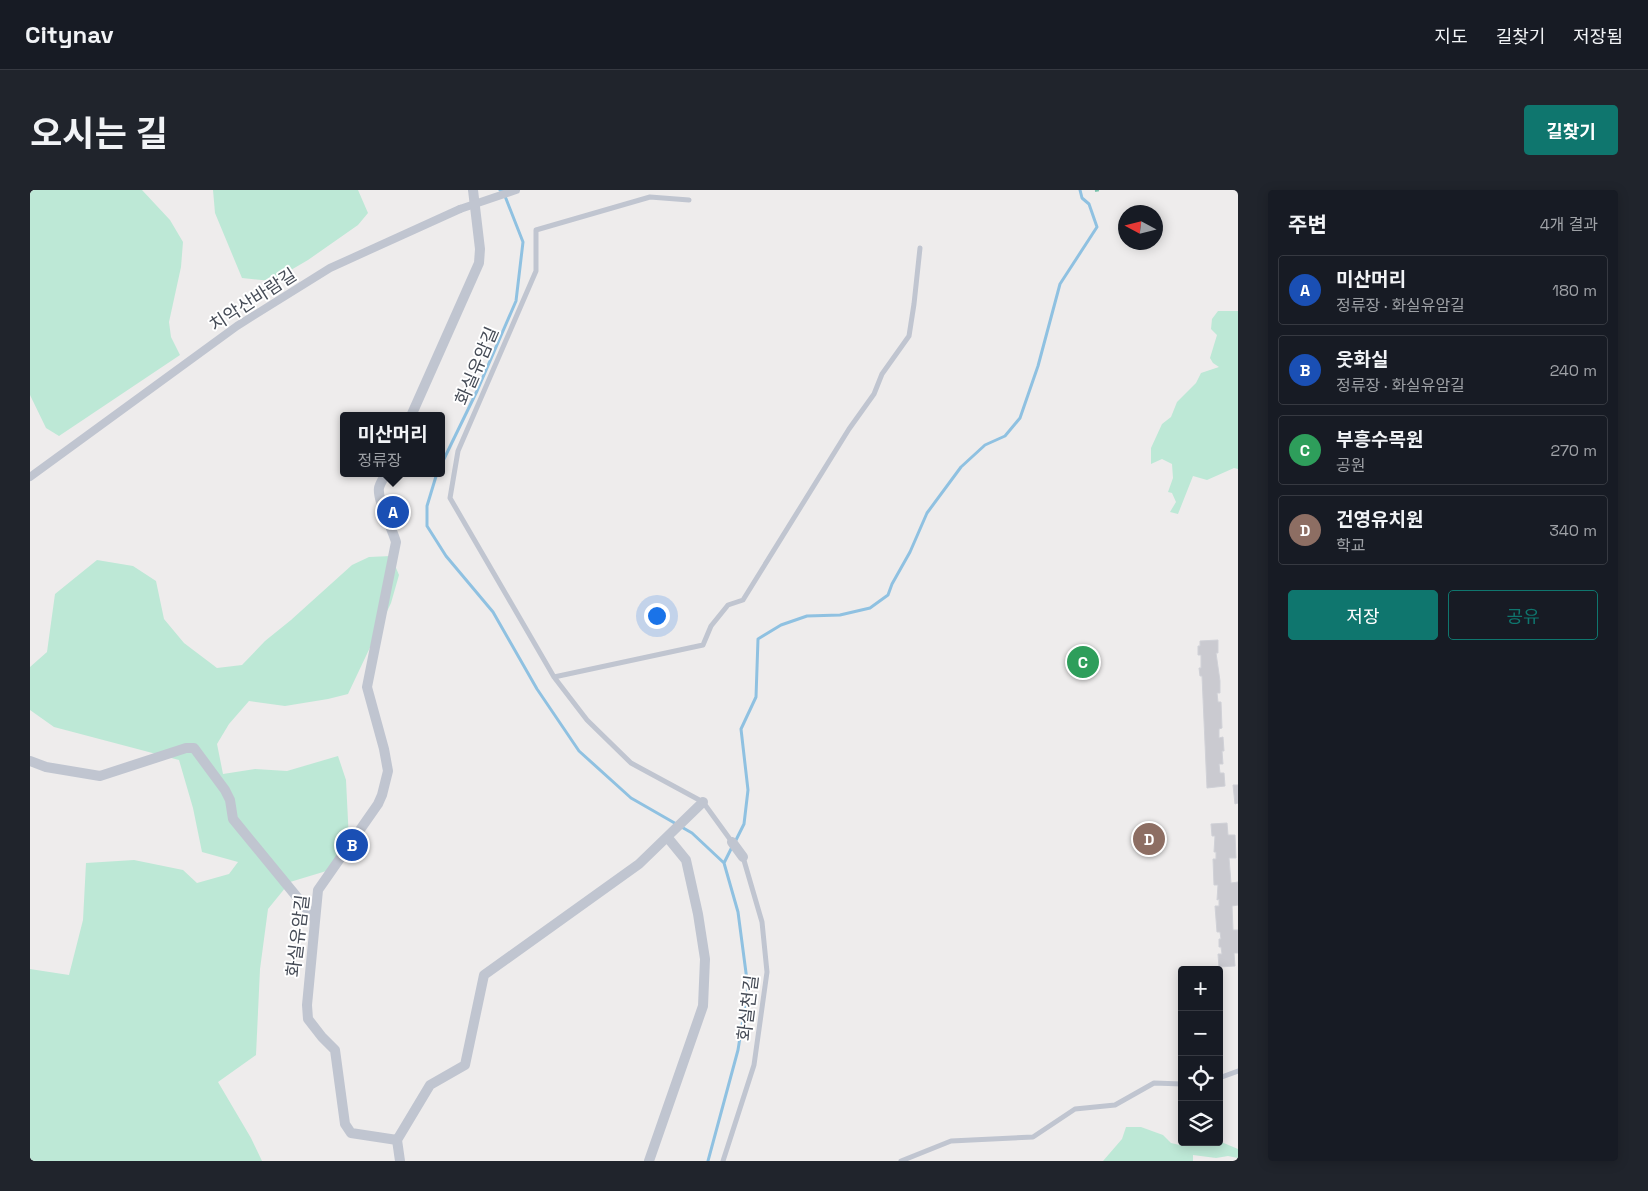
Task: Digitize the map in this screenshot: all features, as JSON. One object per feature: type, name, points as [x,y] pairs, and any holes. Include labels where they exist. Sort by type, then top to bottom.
[{"type":"street","points":[[413,412],[479,263],[480,249],[474,190]]},
{"type":"street","name":"치악산바람길","points":[[30,477],[237,326],[330,268],[460,209],[516,190]]},
{"type":"street","name":"화실유암길","points":[[384,477],[379,488],[382,505],[393,529],[396,542],[367,687],[388,771],[378,804],[318,890],[306,1005],[308,1019],[335,1050],[345,1124],[351,1133],[397,1140]]},
{"type":"street","points":[[30,761],[46,767],[100,776],[186,748],[194,748],[203,763],[226,790],[233,818],[315,919]]},
{"type":"street","points":[[400,1161],[397,1140],[430,1085],[465,1065],[484,975],[640,864],[700,806]]},
{"type":"street","points":[[649,1161],[703,1006],[705,959],[698,914],[686,860],[668,838]]},
{"type":"street","points":[[732,842],[742,857]]},
{"type":"lane","name":"화실유암길","points":[[554,677],[450,498],[458,450],[536,271],[536,230],[650,197],[689,200]]},
{"type":"lane","points":[[732,842],[700,806],[631,763],[587,720],[554,677],[703,644],[711,626],[728,605],[743,600],[849,429],[874,394],[882,374],[909,336],[920,248]]},
{"type":"lane","name":"화실천길","points":[[723,1161],[754,1065],[767,972],[762,922],[742,857]]},
{"type":"lane","points":[[1223,1077],[1238,1071]]},
{"type":"lane","points":[[901,1161],[951,1141],[1033,1137],[1075,1109],[1116,1105],[1154,1083],[1178,1084]]},
{"type":"path","points":[[1095,190],[1102,190]]},
{"type":"green space","points":[[30,190],[142,190],[170,220],[183,242],[181,267],[169,322],[171,337],[180,355],[59,436],[46,428],[30,395]]},
{"type":"green space","points":[[213,190],[358,190],[368,213],[358,225],[308,260],[272,281],[242,278],[215,213]]},
{"type":"green space","points":[[1218,311],[1238,311],[1238,469],[1234,468],[1207,480],[1193,476],[1178,514],[1170,512],[1176,502],[1172,493],[1168,492],[1173,478],[1172,464],[1162,459],[1151,464],[1151,448],[1162,424],[1171,417],[1177,402],[1196,383],[1201,373],[1219,367],[1210,358],[1217,335],[1211,329],[1212,319]]},
{"type":"green space","points":[[391,556],[399,575],[391,603],[348,694],[285,706],[249,701],[229,724],[217,744],[223,774],[255,769],[287,771],[338,756],[346,780],[349,841],[333,869],[290,882],[268,909],[260,969],[256,1055],[218,1082],[251,1138],[262,1161],[30,1161],[30,969],[69,975],[83,920],[86,863],[134,860],[183,870],[197,883],[229,874],[238,862],[202,852],[193,808],[179,760],[54,727],[30,710],[30,667],[47,652],[55,594],[97,560],[133,566],[156,581],[164,619],[184,643],[217,668],[242,665],[265,641],[352,565],[369,557]]},
{"type":"green space","points":[[1126,1127],[1141,1127],[1163,1135],[1171,1143],[1178,1146],[1223,1146],[1223,1143],[1238,1149],[1238,1158],[1193,1155],[1193,1161],[1103,1161],[1122,1139]]},
{"type":"building","points":[[1218,640],[1218,653],[1216,653],[1220,693],[1217,693],[1218,702],[1221,702],[1222,728],[1219,729],[1219,738],[1223,737],[1224,751],[1222,751],[1223,764],[1219,764],[1220,773],[1224,773],[1225,786],[1207,788],[1202,676],[1200,676],[1199,668],[1201,668],[1201,655],[1198,655],[1198,646],[1200,646],[1200,641]]},
{"type":"building","points":[[1233,785],[1238,785],[1238,803],[1235,804]]},
{"type":"building","points":[[1227,823],[1228,835],[1235,835],[1236,858],[1229,858],[1231,883],[1238,882],[1238,905],[1232,906],[1233,930],[1238,930],[1238,953],[1234,953],[1235,966],[1219,966],[1218,954],[1222,954],[1221,947],[1219,947],[1219,939],[1221,939],[1220,932],[1217,932],[1215,906],[1219,906],[1219,899],[1217,900],[1218,885],[1214,885],[1213,859],[1216,859],[1216,852],[1214,852],[1215,836],[1212,836],[1211,824]]},
{"type":"waterway","points":[[445,457],[477,391],[516,301],[523,242],[503,191],[500,190]]},
{"type":"waterway","points":[[735,842],[744,824],[748,790],[741,729],[756,697],[758,639],[781,625],[807,616],[840,615],[870,608],[888,595],[927,513],[961,467],[985,445],[1005,436],[1020,418],[1038,366],[1060,284],[1097,227],[1089,204],[1082,198],[1080,190]]},
{"type":"waterway","points":[[436,477],[427,506],[427,526],[446,556],[493,612],[537,689],[579,751],[631,798],[692,833],[724,863],[738,912],[748,988],[738,1050],[708,1161]]},
{"type":"waterway","points":[[724,863],[732,847]]},
{"type":"place","name":"미산머리","points":[[393,512]]},
{"type":"place","name":"부흥수목원","points":[[1083,662]]},
{"type":"place","name":"건영유치원","points":[[1149,839]]},
{"type":"place","name":"웃화실","points":[[352,845]]}]
